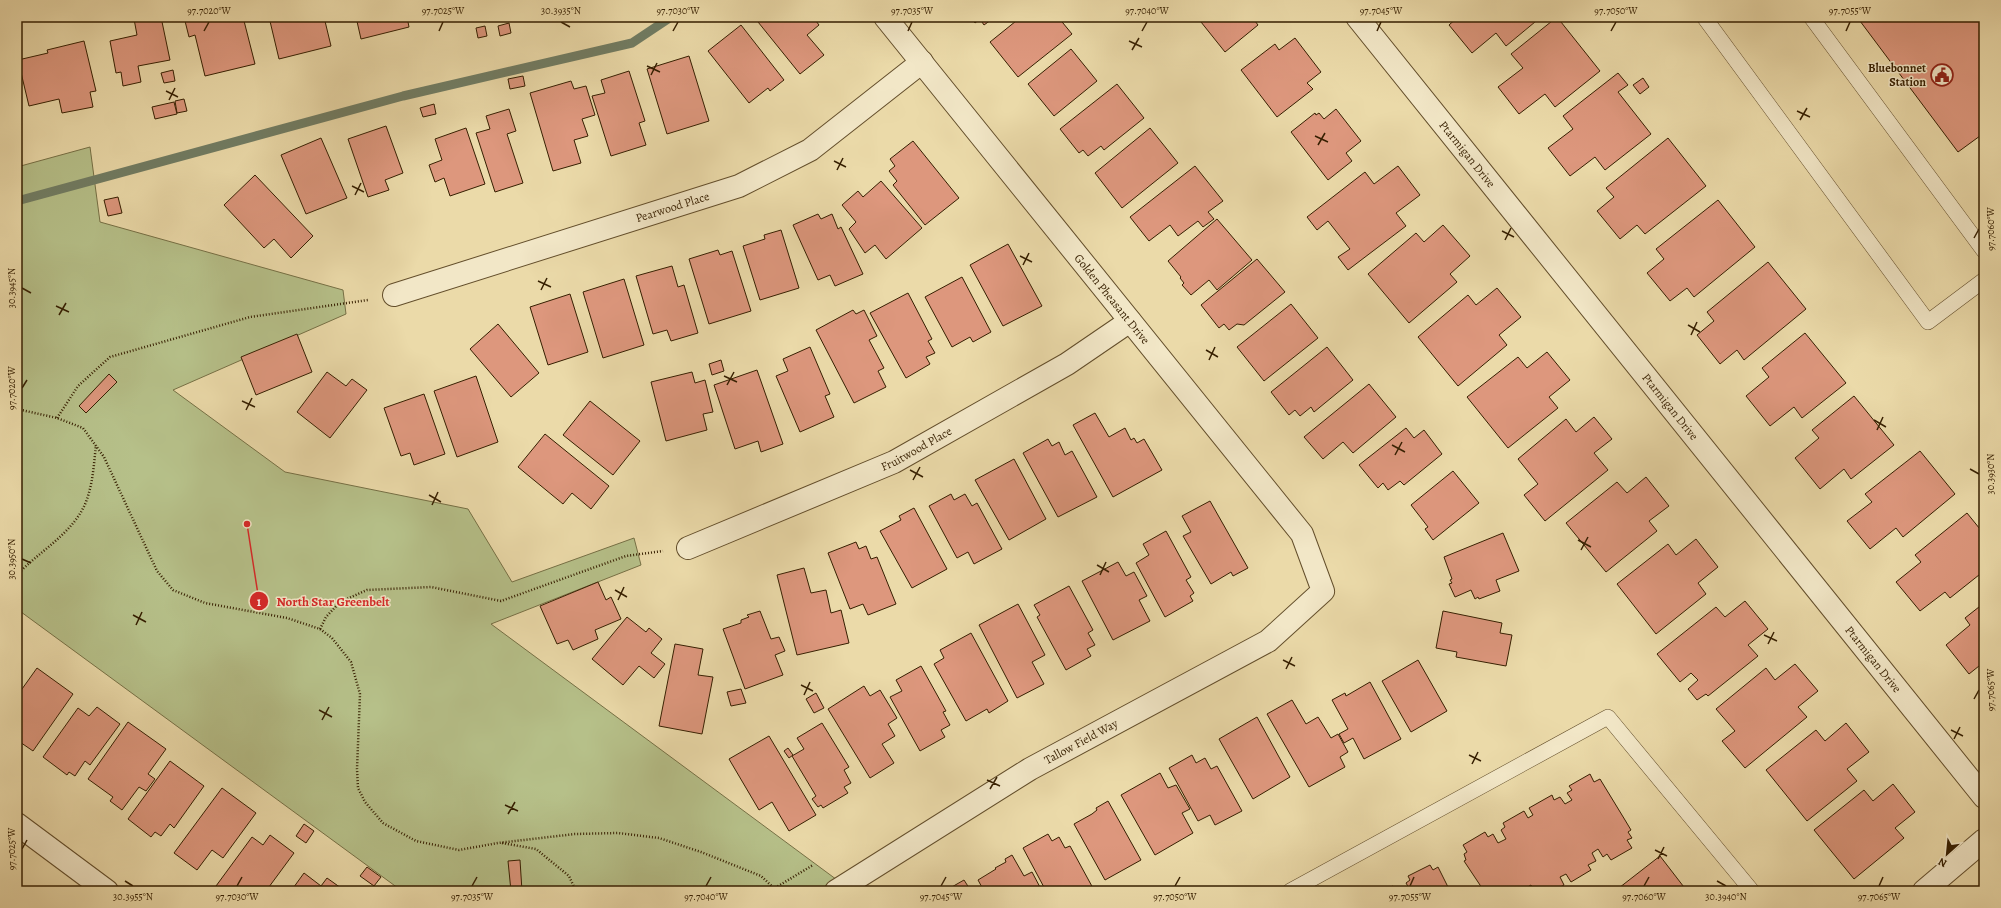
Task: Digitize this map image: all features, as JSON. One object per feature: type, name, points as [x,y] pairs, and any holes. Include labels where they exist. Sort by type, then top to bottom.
[{"type":"street","name":"Golden Pheasant Drive","points":[[885,17],[1302,534],[1323,591]]},
{"type":"street","name":"Ptarmigan Drive","points":[[1357,17],[1984,797]]},
{"type":"street","name":"Pearwood Place","points":[[394,295],[739,186],[810,150],[922,62]]},
{"type":"street","name":"Fruitwood Place","points":[[688,548],[894,462],[1067,364],[1130,321]]},
{"type":"street","name":"Tallow Field Way","points":[[836,891],[1030,769],[1268,640],[1323,591]]},
{"type":"street","points":[[17,824],[107,891]]},
{"type":"street","points":[[1924,891],[1984,840]]},
{"type":"lane","points":[[1704,17],[1928,322],[1984,280]]},
{"type":"lane","points":[[1811,17],[1984,251]]},
{"type":"lane","points":[[1290,891],[1608,717],[1752,891]]},
{"type":"path","points":[[56,418],[78,386],[110,357],[250,317],[394,295]]},
{"type":"path","points":[[17,409],[56,418],[83,428],[104,457],[157,571],[173,590],[205,603],[287,618],[320,629],[332,638],[351,662],[360,694],[357,769],[358,788],[365,802],[383,823],[416,841],[459,850],[498,843],[575,834],[618,833],[659,838],[701,852],[761,876],[776,890]]},
{"type":"path","points":[[17,575],[72,523],[87,500],[92,482],[96,444]]},
{"type":"path","points":[[320,629],[326,617],[340,602],[367,590],[430,587],[501,600],[626,556],[688,548]]},
{"type":"path","points":[[498,843],[536,849],[569,876],[576,891]]},
{"type":"path","points":[[770,891],[776,890],[813,865]]},
{"type":"green space","points":[[90,147],[100,222],[343,290],[346,314],[173,390],[285,472],[468,509],[512,582],[634,538],[641,565],[491,624],[852,891],[402,891],[17,609],[17,167]]},
{"type":"building","points":[[142,17],[161,17],[170,60],[138,66],[141,82],[123,86],[121,72],[116,73],[110,41],[137,35],[134,19]]},
{"type":"building","points":[[184,17],[243,17],[255,64],[205,76],[195,35],[189,37]]},
{"type":"building","points":[[269,17],[324,17],[331,46],[279,59]]},
{"type":"building","points":[[356,17],[407,17],[409,27],[361,39]]},
{"type":"building","points":[[754,17],[813,17],[819,25],[807,35],[824,55],[800,74]]},
{"type":"building","points":[[971,17],[995,17],[984,25],[980,19],[975,23]]},
{"type":"building","points":[[1021,17],[1058,17],[1072,34],[1018,77],[990,42]]},
{"type":"building","points":[[1197,17],[1252,17],[1258,25],[1225,52]]},
{"type":"building","points":[[1458,17],[1541,17],[1506,46],[1496,33],[1472,53],[1449,25]]},
{"type":"building","points":[[1557,17],[1600,71],[1555,107],[1545,94],[1519,114],[1498,87],[1523,68],[1511,54]]},
{"type":"building","name":"Bluebonnet Station","points":[[1857,17],[1984,17],[1984,133],[1958,152]]},
{"type":"building","points":[[509,23],[511,33],[500,36],[498,26]]},
{"type":"building","points":[[741,25],[784,80],[770,91],[768,88],[749,103],[708,51]]},
{"type":"building","points":[[485,26],[487,36],[478,38],[476,28]]},
{"type":"building","points":[[1295,38],[1321,72],[1307,83],[1313,89],[1277,117],[1241,70],[1275,44],[1279,50]]},
{"type":"building","points":[[84,41],[96,91],[90,92],[93,107],[62,113],[59,99],[29,106],[18,60],[48,53],[47,50]]},
{"type":"building","points":[[1071,49],[1097,81],[1054,116],[1028,84]]},
{"type":"building","points":[[689,56],[709,121],[667,134],[647,69]]},
{"type":"building","points":[[173,70],[175,81],[164,83],[161,73]]},
{"type":"building","points":[[629,71],[645,121],[639,123],[646,145],[611,156],[592,96],[605,93],[601,80]]},
{"type":"building","points":[[1618,73],[1628,85],[1618,92],[1651,134],[1605,170],[1595,157],[1570,176],[1548,148],[1573,129],[1563,116]]},
{"type":"building","points":[[523,76],[525,86],[510,89],[508,79]]},
{"type":"building","points":[[1643,78],[1649,87],[1640,94],[1633,85]]},
{"type":"building","points":[[571,81],[574,89],[586,86],[595,115],[582,119],[588,136],[574,140],[581,163],[553,171],[530,93]]},
{"type":"building","points":[[1117,84],[1144,118],[1104,150],[1101,146],[1088,156],[1083,150],[1079,153],[1060,129]]},
{"type":"building","points":[[184,99],[187,111],[177,113],[175,101]]},
{"type":"building","points":[[174,102],[177,114],[155,119],[152,107]]},
{"type":"building","points":[[434,104],[436,114],[423,117],[420,108]]},
{"type":"building","points":[[509,109],[516,131],[507,134],[523,183],[495,192],[476,133],[490,129],[486,116]]},
{"type":"building","points":[[1336,109],[1361,141],[1346,153],[1352,161],[1328,180],[1291,132],[1315,113],[1316,115],[1319,113],[1324,119]]},
{"type":"building","points":[[386,126],[403,173],[385,180],[389,190],[368,197],[348,139]]},
{"type":"building","points":[[466,128],[485,184],[450,196],[444,178],[435,182],[429,165],[442,160],[435,139]]},
{"type":"building","points":[[1150,128],[1178,163],[1122,208],[1095,173]]},
{"type":"building","points":[[321,138],[347,198],[306,214],[281,155]]},
{"type":"building","points":[[1668,138],[1706,186],[1645,234],[1637,225],[1620,239],[1597,211],[1614,197],[1606,188]]},
{"type":"building","points":[[913,141],[959,198],[925,225],[893,185],[897,181],[889,171],[895,166],[890,159]]},
{"type":"building","points":[[1195,166],[1223,201],[1208,212],[1214,219],[1203,227],[1198,221],[1178,236],[1170,225],[1149,241],[1130,217]]},
{"type":"building","points":[[1398,166],[1420,195],[1396,213],[1406,226],[1348,270],[1338,257],[1350,249],[1328,221],[1317,230],[1307,217],[1365,172],[1374,184]]},
{"type":"building","points":[[255,175],[313,236],[291,258],[274,239],[264,248],[224,205]]},
{"type":"building","points":[[881,181],[922,228],[886,259],[875,245],[865,253],[849,229],[856,222],[842,205],[858,191],[863,197]]},
{"type":"building","points":[[118,197],[122,213],[108,216],[104,200]]},
{"type":"building","points":[[1718,200],[1755,247],[1694,297],[1687,288],[1670,301],[1647,273],[1664,259],[1656,249]]},
{"type":"building","points":[[818,214],[821,219],[832,214],[838,229],[841,227],[863,274],[835,286],[830,275],[818,280],[793,225]]},
{"type":"building","points":[[1217,219],[1252,260],[1217,290],[1209,280],[1191,295],[1182,285],[1184,283],[1180,278],[1181,277],[1168,261]]},
{"type":"building","points":[[1443,225],[1470,256],[1450,274],[1457,282],[1409,323],[1368,274],[1416,233],[1424,242]]},
{"type":"building","points":[[781,230],[799,288],[760,300],[743,246],[765,239],[764,235]]},
{"type":"building","points":[[1008,244],[1042,306],[1003,326],[970,265]]},
{"type":"building","points":[[718,250],[720,255],[732,251],[751,311],[709,324],[689,259]]},
{"type":"building","points":[[1257,259],[1285,292],[1244,325],[1237,324],[1229,330],[1224,324],[1219,328],[1201,305]]},
{"type":"building","points":[[1768,262],[1806,309],[1744,360],[1737,350],[1720,364],[1697,335],[1714,321],[1707,312]]},
{"type":"building","points":[[672,266],[678,287],[684,285],[698,333],[671,341],[667,330],[653,334],[636,276]]},
{"type":"building","points":[[962,277],[991,332],[973,342],[970,337],[952,347],[925,297]]},
{"type":"building","points":[[624,279],[644,345],[603,358],[583,292]]},
{"type":"building","points":[[1497,288],[1521,317],[1499,335],[1507,345],[1458,386],[1418,337],[1468,295],[1476,305]]},
{"type":"building","points":[[908,293],[932,339],[928,341],[935,353],[926,357],[930,364],[906,378],[870,313]]},
{"type":"building","points":[[570,294],[588,352],[548,365],[530,307]]},
{"type":"building","points":[[1291,304],[1318,338],[1264,381],[1237,347]]},
{"type":"building","points":[[853,310],[856,314],[864,310],[877,336],[869,340],[884,368],[878,371],[886,387],[854,403],[816,330]]},
{"type":"building","points":[[498,324],[539,373],[511,397],[470,349]]},
{"type":"building","points":[[1805,333],[1846,383],[1802,418],[1794,407],[1770,426],[1746,396],[1769,377],[1762,368]]},
{"type":"building","points":[[297,334],[312,372],[256,395],[241,357]]},
{"type":"building","points":[[810,347],[830,394],[825,396],[834,417],[800,432],[776,376],[788,371],[783,359]]},
{"type":"building","points":[[1327,347],[1353,380],[1314,412],[1311,407],[1300,416],[1295,410],[1289,415],[1271,392]]},
{"type":"building","points":[[1547,352],[1570,380],[1549,397],[1558,408],[1508,448],[1467,397],[1518,357],[1527,368]]},
{"type":"building","points":[[721,360],[724,371],[712,375],[709,364]]},
{"type":"building","points":[[757,370],[783,444],[761,452],[758,441],[735,449],[714,385]]},
{"type":"building","points":[[327,372],[346,386],[352,379],[367,390],[330,438],[297,412]]},
{"type":"building","points":[[692,372],[695,383],[705,380],[713,412],[703,414],[707,430],[666,441],[651,382]]},
{"type":"building","points":[[109,374],[117,382],[86,413],[79,406]]},
{"type":"building","points":[[476,376],[498,442],[457,457],[434,391]]},
{"type":"building","points":[[1369,384],[1396,417],[1353,453],[1343,442],[1323,459],[1304,437]]},
{"type":"building","points":[[424,394],[445,454],[414,465],[410,453],[401,456],[384,408]]},
{"type":"building","points":[[1854,396],[1894,445],[1851,479],[1844,469],[1820,489],[1795,458],[1819,438],[1812,430]]},
{"type":"building","points":[[590,401],[640,441],[613,475],[563,435]]},
{"type":"building","points":[[1095,413],[1109,437],[1125,428],[1131,440],[1134,438],[1137,443],[1144,439],[1162,470],[1113,497],[1073,425]]},
{"type":"building","points":[[1594,417],[1612,439],[1594,453],[1608,470],[1545,521],[1524,495],[1538,484],[1518,459],[1566,419],[1576,432]]},
{"type":"building","points":[[1406,428],[1414,438],[1424,430],[1442,454],[1404,485],[1400,481],[1388,490],[1383,483],[1378,488],[1359,465]]},
{"type":"building","points":[[545,434],[609,486],[591,509],[572,493],[563,504],[518,467]]},
{"type":"building","points":[[1048,439],[1052,446],[1059,442],[1065,455],[1072,451],[1097,497],[1058,517],[1023,453]]},
{"type":"building","points":[[1920,451],[1955,494],[1903,537],[1896,528],[1870,549],[1847,521],[1872,502],[1865,494]]},
{"type":"building","points":[[1014,459],[1046,519],[1009,540],[975,480]]},
{"type":"building","points":[[1453,471],[1479,503],[1433,540],[1425,529],[1428,527],[1411,505]]},
{"type":"building","points":[[1646,477],[1669,506],[1649,521],[1657,531],[1606,572],[1566,523],[1617,482],[1627,493]]},
{"type":"building","points":[[951,494],[954,500],[965,494],[972,506],[977,503],[1002,549],[974,564],[968,552],[957,558],[929,506]]},
{"type":"building","points":[[1210,501],[1248,568],[1233,576],[1231,572],[1211,584],[1183,536],[1191,532],[1182,516]]},
{"type":"building","points":[[914,508],[947,569],[912,588],[880,531],[901,520],[899,516]]},
{"type":"building","points":[[1967,513],[1984,534],[1984,571],[1950,598],[1945,592],[1920,611],[1896,582],[1921,562],[1915,555]]},
{"type":"building","points":[[1166,531],[1191,577],[1186,580],[1194,593],[1190,596],[1193,601],[1165,617],[1136,563],[1149,555],[1143,544]]},
{"type":"building","points":[[1503,533],[1519,571],[1496,580],[1500,591],[1479,599],[1478,597],[1475,599],[1471,590],[1455,597],[1449,584],[1452,583],[1450,580],[1452,579],[1444,557]]},
{"type":"building","points":[[1696,539],[1718,567],[1698,583],[1706,594],[1656,634],[1617,584],[1668,544],[1676,555]]},
{"type":"building","points":[[856,542],[859,549],[866,546],[871,559],[877,557],[896,604],[868,615],[863,604],[850,609],[828,553]]},
{"type":"building","points":[[1118,562],[1126,576],[1134,572],[1147,596],[1139,600],[1150,621],[1113,640],[1082,581]]},
{"type":"building","points":[[804,568],[811,593],[826,590],[831,613],[841,610],[849,643],[797,655],[777,575]]},
{"type":"building","points":[[598,582],[606,600],[611,597],[621,619],[595,630],[598,639],[573,650],[568,640],[557,644],[540,606]]},
{"type":"building","points":[[1069,586],[1093,630],[1088,633],[1095,645],[1087,649],[1091,656],[1066,670],[1037,617],[1040,615],[1034,605]]},
{"type":"building","points":[[1745,601],[1768,629],[1748,645],[1758,656],[1708,696],[1706,694],[1697,700],[1688,689],[1698,680],[1691,673],[1680,682],[1657,654],[1716,607],[1725,617]]},
{"type":"building","points":[[1984,603],[1984,662],[1969,674],[1946,645],[1970,625],[1965,618]]},
{"type":"building","points":[[1018,604],[1045,655],[1032,662],[1044,684],[1017,698],[979,625]]},
{"type":"building","points":[[760,611],[771,639],[779,637],[785,651],[775,655],[783,675],[745,689],[723,629],[741,623],[741,620],[749,617],[747,615]]},
{"type":"building","points":[[1443,611],[1502,623],[1500,633],[1512,635],[1506,666],[1456,657],[1457,652],[1436,648]]},
{"type":"building","points":[[627,617],[646,632],[649,628],[662,639],[651,653],[665,664],[654,678],[639,666],[623,685],[592,659]]},
{"type":"building","points":[[971,633],[1008,701],[989,713],[987,709],[966,721],[934,664],[944,658],[940,650]]},
{"type":"building","points":[[675,644],[703,649],[698,675],[713,677],[702,734],[659,726]]},
{"type":"building","points":[[1418,660],[1447,711],[1411,732],[1382,681]]},
{"type":"building","points":[[1795,664],[1818,691],[1798,707],[1807,717],[1745,768],[1722,741],[1735,731],[1716,709],[1766,668],[1775,680]]},
{"type":"building","points":[[921,666],[946,711],[943,712],[950,725],[941,730],[945,737],[920,751],[890,697],[902,691],[896,680]]},
{"type":"building","points":[[37,668],[73,694],[33,751],[17,740],[17,696]]},
{"type":"building","points":[[1370,682],[1401,739],[1364,759],[1353,738],[1344,743],[1339,734],[1348,729],[1332,700],[1345,693],[1346,696]]},
{"type":"building","points":[[864,686],[870,696],[880,690],[897,718],[888,724],[895,736],[882,744],[894,763],[870,778],[828,709]]},
{"type":"building","points":[[741,689],[746,703],[731,706],[727,692]]},
{"type":"building","points":[[816,693],[824,708],[814,713],[806,699]]},
{"type":"building","points":[[1292,700],[1306,724],[1318,717],[1331,738],[1338,734],[1348,752],[1340,757],[1345,767],[1309,787],[1267,714]]},
{"type":"building","points":[[97,707],[120,724],[90,765],[85,761],[75,776],[69,772],[67,775],[43,757],[78,708],[89,716]]},
{"type":"building","points":[[1257,717],[1290,777],[1253,799],[1219,739]]},
{"type":"building","points":[[128,722],[166,749],[148,774],[155,779],[146,791],[139,787],[122,810],[110,801],[113,797],[88,779]]},
{"type":"building","points":[[822,723],[849,767],[844,770],[851,783],[844,787],[848,793],[823,808],[821,805],[818,807],[812,799],[816,796],[792,756],[804,749],[797,738]]},
{"type":"building","points":[[1846,723],[1869,752],[1847,769],[1857,781],[1807,821],[1766,770],[1816,730],[1825,741]]},
{"type":"building","points":[[769,736],[816,815],[789,831],[772,802],[759,810],[729,759]]},
{"type":"building","points":[[788,748],[793,755],[789,758],[784,751]]},
{"type":"building","points":[[1192,755],[1196,763],[1205,758],[1211,769],[1217,766],[1242,811],[1215,825],[1210,815],[1198,821],[1169,768]]},
{"type":"building","points":[[170,761],[204,786],[174,828],[170,824],[161,836],[155,832],[151,837],[128,819]]},
{"type":"building","points":[[1160,773],[1168,788],[1176,785],[1190,809],[1182,813],[1193,833],[1155,855],[1121,795]]},
{"type":"building","points":[[1590,774],[1594,782],[1600,779],[1631,830],[1628,832],[1632,838],[1627,840],[1632,848],[1611,860],[1607,854],[1603,857],[1598,849],[1592,853],[1596,861],[1588,865],[1591,870],[1571,882],[1566,874],[1560,877],[1564,885],[1553,891],[1534,891],[1531,885],[1524,889],[1525,891],[1484,891],[1464,861],[1466,860],[1464,854],[1467,852],[1463,845],[1485,832],[1488,837],[1493,834],[1498,843],[1506,839],[1501,830],[1505,827],[1503,823],[1524,811],[1528,818],[1533,815],[1529,808],[1552,795],[1554,800],[1560,797],[1565,804],[1572,800],[1567,793],[1572,790],[1569,786]]},
{"type":"building","points":[[1893,784],[1915,812],[1895,828],[1904,838],[1854,879],[1814,830],[1864,790],[1873,801]]},
{"type":"building","points":[[222,788],[256,813],[223,858],[212,850],[197,870],[174,853]]},
{"type":"building","points":[[1108,801],[1141,860],[1105,880],[1074,824],[1092,814],[1097,810],[1096,808]]},
{"type":"building","points":[[304,824],[314,831],[306,843],[296,836]]},
{"type":"building","points":[[1048,834],[1052,841],[1059,837],[1065,848],[1070,846],[1094,890],[1046,891],[1023,848]]},
{"type":"building","points":[[270,835],[294,853],[266,891],[223,891],[216,886],[252,837],[263,845]]},
{"type":"building","points":[[1012,855],[1024,876],[1032,872],[1042,891],[984,891],[978,880],[1006,862],[1005,859]]},
{"type":"building","points":[[1660,856],[1687,891],[1615,891]]},
{"type":"building","points":[[520,860],[522,891],[511,891],[508,861]]},
{"type":"building","points":[[1430,865],[1433,870],[1438,867],[1450,891],[1408,891],[1410,890],[1406,883],[1410,880],[1408,876]]},
{"type":"building","points":[[367,867],[381,877],[374,886],[360,876]]},
{"type":"building","points":[[304,873],[321,886],[327,878],[341,888],[339,891],[291,891]]},
{"type":"building","points":[[964,880],[971,891],[952,891],[950,888]]},
{"type":"building","points":[[1393,886],[1394,889],[1399,887],[1401,891],[1383,891]]},
{"type":"waterway","points":[[17,201],[403,96],[632,43],[671,17]]},
{"type":"place","name":"Bluebonnet Station","points":[[1942,75]]},
{"type":"place","name":"North Star Greenbelt","points":[[247,524]]}]
